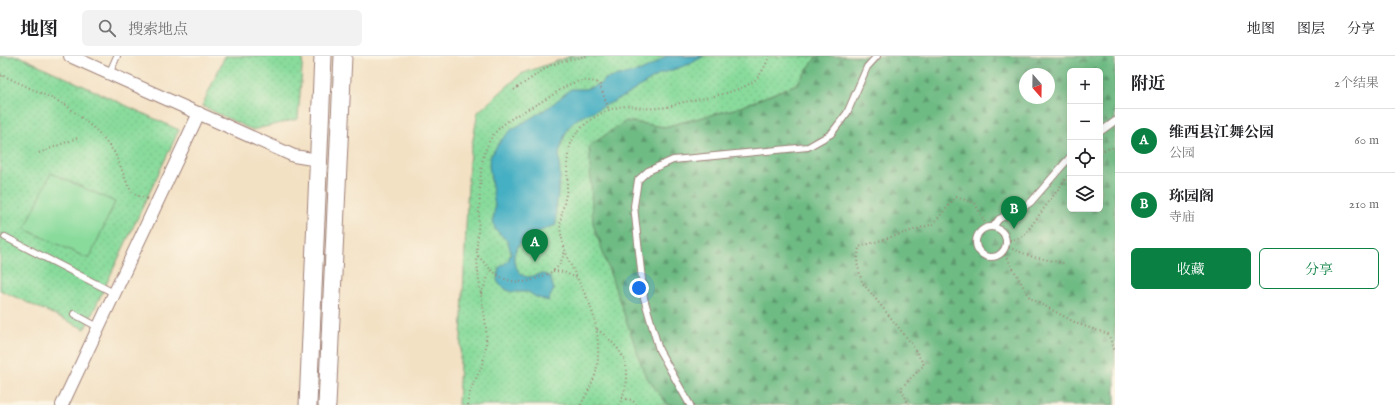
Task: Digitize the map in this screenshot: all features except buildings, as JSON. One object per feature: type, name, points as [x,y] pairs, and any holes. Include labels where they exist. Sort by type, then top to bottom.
[{"type":"main road","points":[[308,405],[323,56]]},
{"type":"main road","points":[[327,405],[344,56]]},
{"type":"street","points":[[70,56],[294,156],[318,160]]},
{"type":"street","points":[[62,405],[199,113]]},
{"type":"lane","points":[[109,74],[117,56]]},
{"type":"lane","points":[[690,405],[659,350],[644,298],[634,206],[638,180],[648,171],[673,160],[808,147],[831,134],[847,113],[867,67],[877,56]]},
{"type":"lane","points":[[1103,130],[1115,121]]},
{"type":"lane","points":[[990,227],[1002,232],[1005,246],[999,255],[989,257],[984,256],[977,248],[976,243],[979,233],[990,227],[999,219],[1031,202],[1067,160]]},
{"type":"lane","points":[[5,237],[114,294]]},
{"type":"lane","points":[[74,314],[98,327]]},
{"type":"path","points":[[514,90],[549,66],[563,61],[587,56]]},
{"type":"path","points":[[581,405],[596,372],[598,357],[597,329],[590,304],[570,265],[561,232],[562,216],[567,192],[567,161],[569,146],[583,125],[609,110],[625,106],[645,108],[667,106],[717,96],[751,83],[759,75],[769,56]]},
{"type":"path","points":[[0,80],[1,74],[66,105],[98,132],[110,147],[120,165],[128,186],[134,194],[156,204]]},
{"type":"path","points":[[468,405],[468,397],[481,367],[486,345],[486,328],[477,256],[481,169],[490,140],[501,127],[514,117],[553,96],[570,83],[590,80],[599,83],[609,110]]},
{"type":"path","points":[[39,153],[77,138]]},
{"type":"path","points":[[1103,150],[1115,147]]},
{"type":"path","points":[[1005,246],[1023,236],[1068,176]]},
{"type":"path","points":[[909,405],[901,388],[924,365],[911,343],[862,282],[857,263],[859,247],[933,224],[956,197],[975,203],[990,227]]},
{"type":"path","points":[[1005,246],[1033,257],[1064,263]]},
{"type":"path","points":[[1005,246],[1030,298],[1078,324],[1108,334],[1115,351]]},
{"type":"path","points":[[477,256],[491,270],[504,278],[519,282],[528,282],[552,272],[558,266],[565,250]]},
{"type":"path","points":[[481,296],[491,270]]},
{"type":"path","points":[[552,272],[564,272],[576,278]]},
{"type":"path","points":[[597,329],[618,348],[628,369],[626,391],[619,405]]},
{"type":"path","points":[[622,398],[632,400],[637,405]]},
{"type":"green space","points":[[0,56],[19,56],[179,130],[85,329],[0,290]]},
{"type":"green space","points":[[225,56],[303,56],[298,119],[252,130],[202,106]]},
{"type":"green space","points":[[571,56],[817,56],[797,84],[738,108],[664,127],[626,121],[645,375],[668,405],[458,405],[469,161],[478,112],[521,74]]},
{"type":"green space","points":[[817,56],[1115,56],[1115,405],[668,405],[645,375],[593,224],[589,146],[626,121],[664,127],[738,108],[797,84]]},
{"type":"green space","points":[[51,173],[115,202],[89,259],[25,229]]},
{"type":"water","points":[[666,56],[704,56],[690,64],[660,74],[625,96],[577,119],[568,128],[559,154],[560,178],[556,209],[556,225],[536,233],[522,242],[515,253],[514,261],[524,276],[529,277],[543,274],[550,277],[554,289],[548,301],[536,297],[528,292],[512,292],[507,290],[499,284],[497,280],[499,268],[508,261],[511,253],[508,242],[495,229],[493,220],[495,207],[489,166],[490,157],[501,140],[511,130],[549,107],[571,89],[585,89],[600,84],[605,79],[641,71]]},
{"type":"place","name":"珎园阁","points":[[1014,229]]},
{"type":"place","name":"维西县江舞公园","points":[[535,262]]}]
